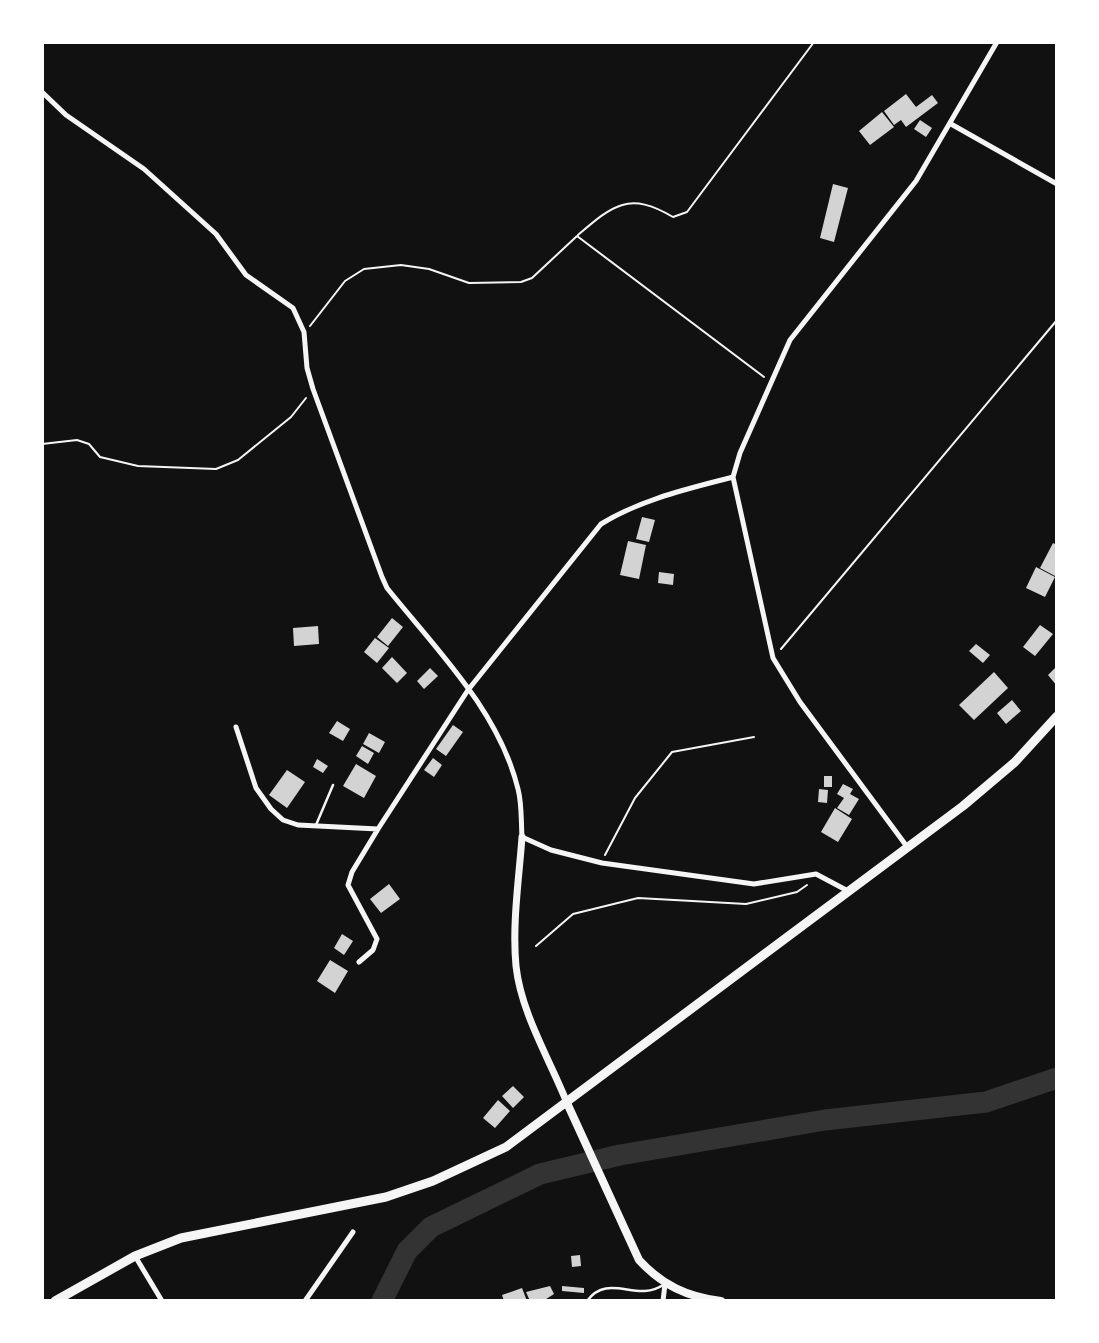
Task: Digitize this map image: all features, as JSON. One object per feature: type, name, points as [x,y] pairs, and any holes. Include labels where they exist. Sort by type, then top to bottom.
[{"type":"highway","points":[[55,1301],[135,1256],[181,1238],[386,1197],[433,1181],[506,1147],[569,1107],[851,893],[1015,762],[1057,716]]},
{"type":"main road","points":[[569,1107],[639,1260],[665,1283],[699,1298],[721,1301]]},
{"type":"street","points":[[908,848],[800,702],[773,658],[733,477],[771,382],[800,323],[916,181],[997,42]]},
{"type":"street","points":[[42,92],[66,115],[124,153],[216,234],[246,275],[293,308],[304,332],[307,368],[313,389],[387,588],[468,690],[509,757],[519,792],[522,837],[515,936],[516,969],[525,1001],[569,1107]]},
{"type":"street","points":[[951,124],[1057,184]]},
{"type":"street","points":[[359,962],[373,950],[377,939],[348,885],[352,872],[468,690],[601,524],[624,510],[657,497],[733,477]]},
{"type":"street","points":[[236,727],[249,771],[271,809],[283,820],[298,825],[378,829]]},
{"type":"street","points":[[522,837],[551,850],[602,863],[754,884],[816,874],[851,893]]},
{"type":"street","points":[[305,1301],[354,1232]]},
{"type":"street","points":[[135,1256],[162,1301]]},
{"type":"street","points":[[663,1301],[665,1283]]},
{"type":"lane","points":[[316,825],[333,785]]},
{"type":"lane","points":[[587,1301],[596,1289],[605,1287],[650,1292],[665,1283]]},
{"type":"path","points":[[304,332],[345,281],[364,269],[401,265],[429,269],[469,283],[521,282],[532,278],[603,214],[624,203],[652,205],[673,217],[687,212],[814,42]]},
{"type":"path","points":[[577,236],[771,382]]},
{"type":"path","points":[[773,658],[1057,320]]},
{"type":"path","points":[[42,444],[77,440],[89,444],[100,457],[138,466],[216,469],[238,460],[272,433],[291,417],[313,389]]},
{"type":"path","points":[[602,863],[609,843],[635,798],[672,752],[754,737]]},
{"type":"path","points":[[536,946],[573,914],[638,898],[746,904],[797,892],[816,874]]},
{"type":"building","points":[[906,94],[916,107],[932,95],[938,103],[906,127],[901,120],[894,125],[884,111]]},
{"type":"building","points":[[882,112],[894,127],[870,145],[859,131]]},
{"type":"building","points":[[920,120],[932,128],[926,137],[914,129]]},
{"type":"building","points":[[833,184],[848,188],[834,242],[820,238]]},
{"type":"building","points":[[642,517],[655,520],[649,542],[636,539]]},
{"type":"building","points":[[628,541],[646,545],[639,579],[620,575]]},
{"type":"building","points":[[1053,543],[1057,545],[1055,576],[1040,568]]},
{"type":"building","points":[[1036,567],[1055,577],[1045,597],[1026,588]]},
{"type":"building","points":[[659,572],[674,574],[673,585],[658,583]]},
{"type":"building","points":[[392,618],[403,627],[388,646],[377,637]]},
{"type":"building","points":[[1040,625],[1053,634],[1035,656],[1023,647]]},
{"type":"building","points":[[318,626],[319,644],[294,646],[293,628]]},
{"type":"building","points":[[375,638],[389,648],[377,663],[364,652]]},
{"type":"building","points":[[976,644],[990,655],[983,663],[969,651]]},
{"type":"building","points":[[392,657],[407,673],[397,683],[382,668]]},
{"type":"building","points":[[1057,666],[1057,686],[1048,675]]},
{"type":"building","points":[[430,668],[438,676],[424,689],[417,681]]},
{"type":"building","points":[[994,672],[1008,688],[974,720],[959,705]]},
{"type":"building","points":[[1012,700],[1021,711],[1006,724],[997,713]]},
{"type":"building","points":[[337,721],[350,729],[343,741],[329,733]]},
{"type":"building","points":[[453,725],[463,732],[446,756],[436,749]]},
{"type":"building","points":[[369,733],[385,742],[379,753],[363,744]]},
{"type":"building","points":[[362,746],[374,753],[368,764],[356,756]]},
{"type":"building","points":[[433,758],[442,765],[434,777],[424,770]]},
{"type":"building","points":[[317,759],[328,766],[323,773],[313,767]]},
{"type":"building","points":[[356,764],[376,776],[364,798],[343,786]]},
{"type":"building","points":[[287,770],[305,782],[287,808],[269,795]]},
{"type":"building","points":[[824,776],[832,776],[832,787],[824,787]]},
{"type":"building","points":[[843,784],[853,789],[850,794],[859,799],[849,815],[837,808],[844,798],[837,794]]},
{"type":"building","points":[[819,789],[828,790],[827,803],[818,802]]},
{"type":"building","points":[[835,808],[852,819],[838,842],[821,832]]},
{"type":"building","points":[[389,884],[400,899],[381,913],[370,899]]},
{"type":"building","points":[[342,934],[353,941],[344,955],[334,948]]},
{"type":"building","points":[[330,960],[348,971],[335,993],[317,981]]},
{"type":"building","points":[[513,1086],[524,1097],[513,1108],[502,1096]]},
{"type":"building","points":[[498,1100],[510,1111],[495,1128],[483,1118]]},
{"type":"building","points":[[580,1255],[581,1266],[572,1267],[571,1256]]},
{"type":"building","points":[[550,1286],[554,1294],[543,1301],[530,1301],[526,1292]]},
{"type":"building","points":[[562,1286],[584,1288],[584,1293],[562,1291]]},
{"type":"building","points":[[522,1288],[527,1301],[504,1301],[502,1295]]},
{"type":"waterway","points":[[382,1301],[407,1251],[431,1227],[540,1174],[620,1155],[825,1120],[986,1102],[1057,1078]]}]
